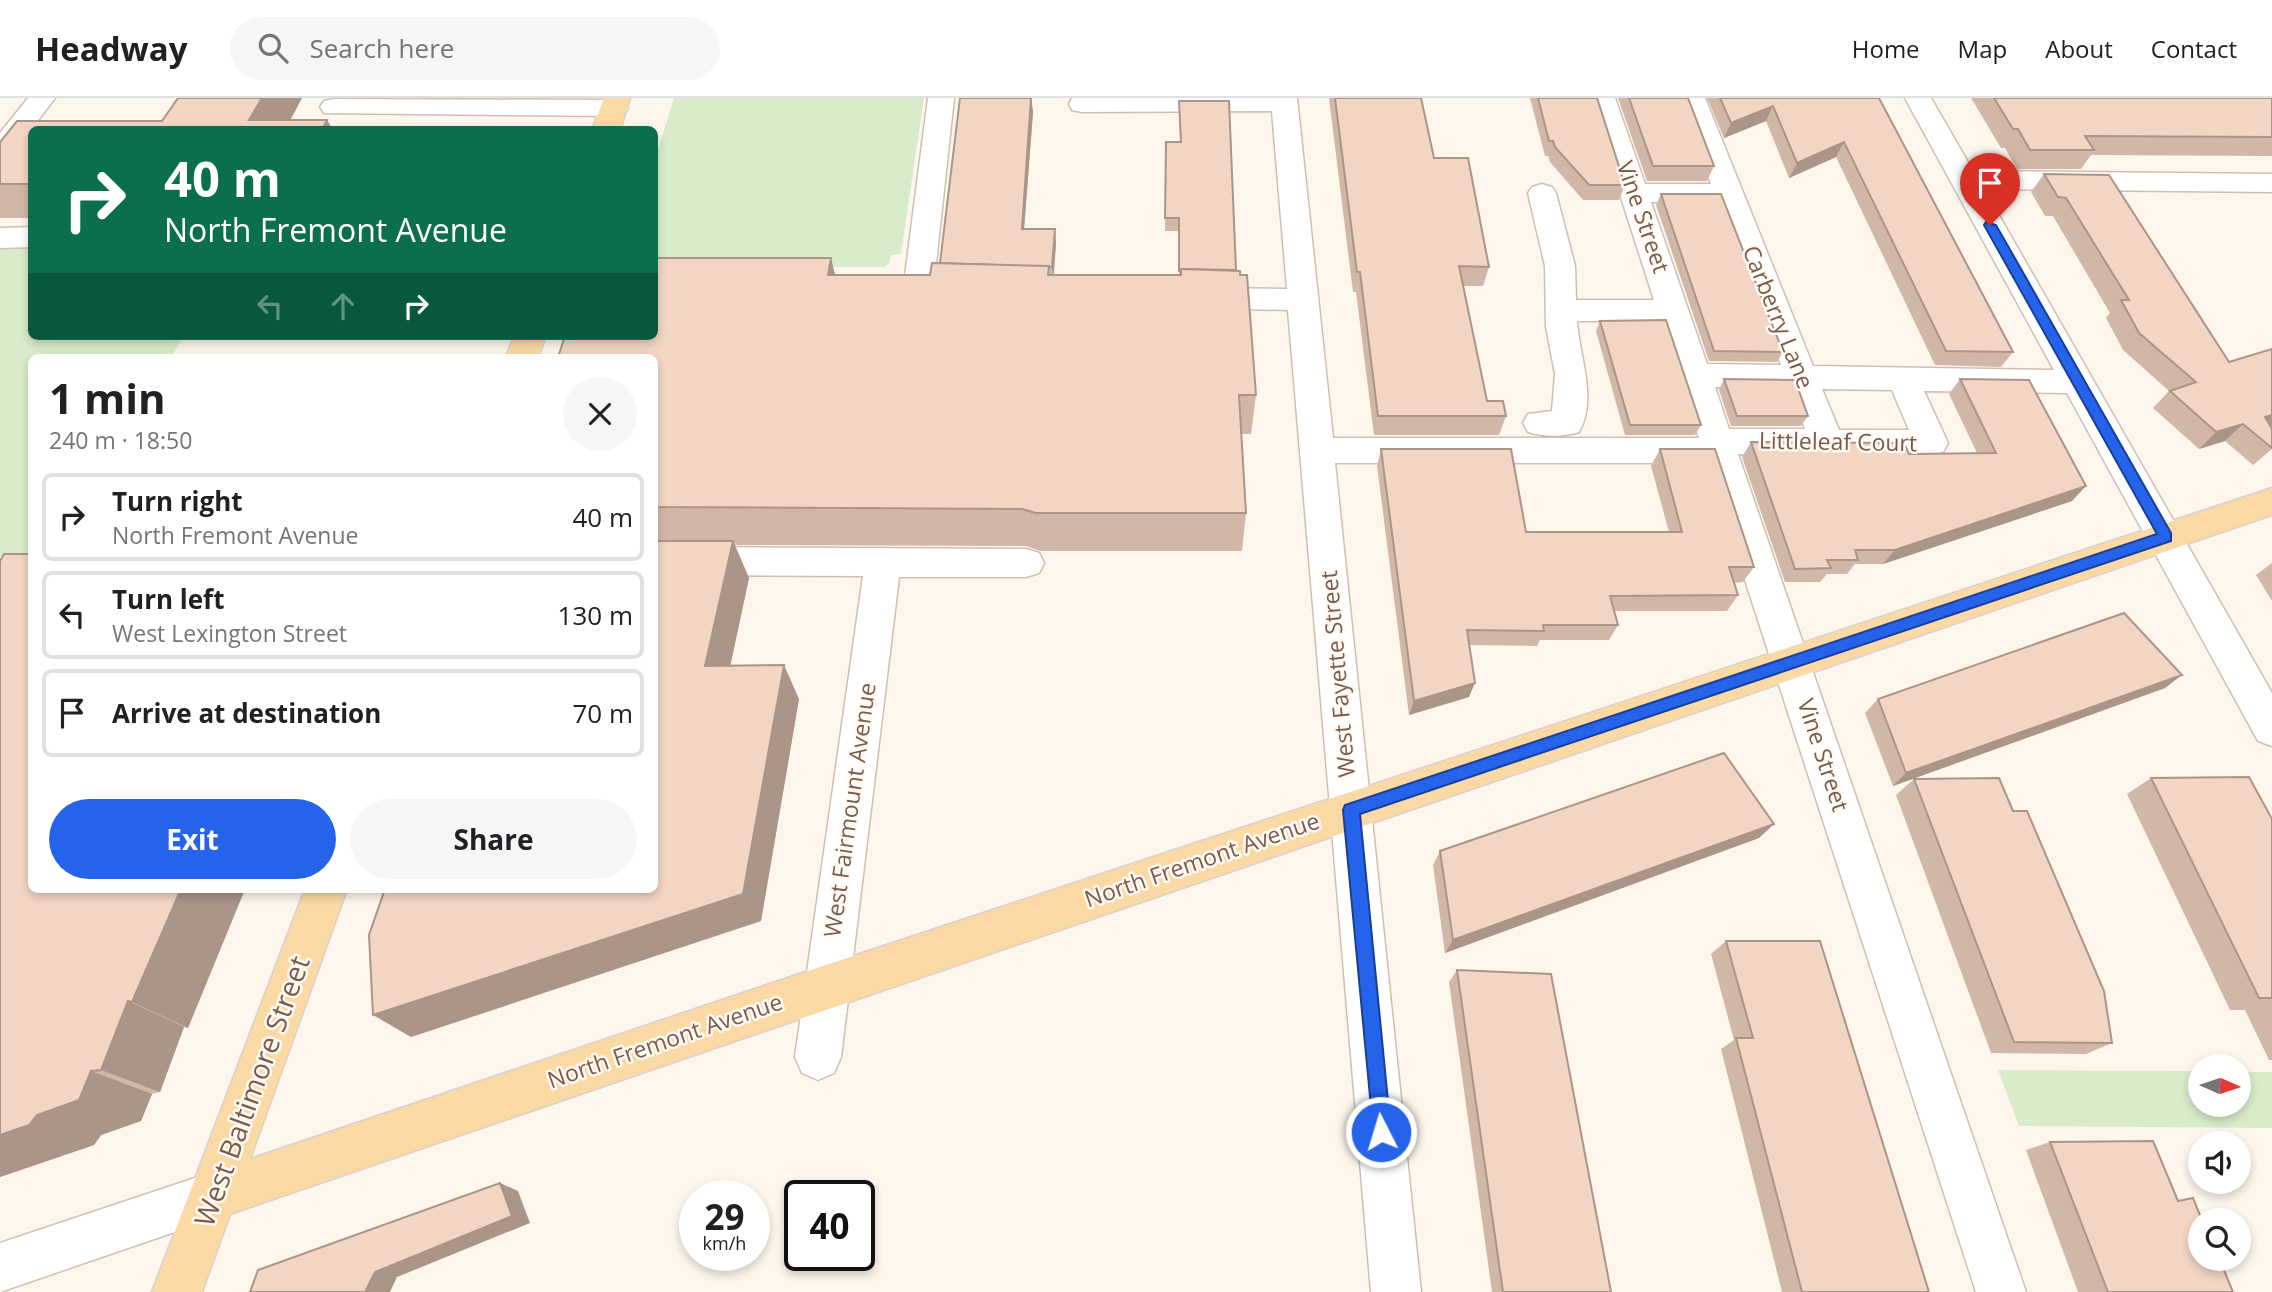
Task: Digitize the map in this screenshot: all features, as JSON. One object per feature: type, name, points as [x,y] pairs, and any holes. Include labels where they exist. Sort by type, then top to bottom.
[{"type":"main road","name":"North Fremont Avenue","points":[[213,1196],[826,986],[2272,500]]},
{"type":"main road","name":"West Baltimore Street","points":[[177,1292],[325,893]]},
{"type":"street","points":[[12,147],[42,98]]},
{"type":"street","points":[[918,291],[942,98]]},
{"type":"street","name":"Vine Street","points":[[1602,98],[2001,1292]]},
{"type":"street","name":"Carberry Lane","points":[[1692,98],[1827,442]]},
{"type":"street","points":[[1918,98],[2272,729]]},
{"type":"street","points":[[1082,104],[1284,100]]},
{"type":"street","name":"West Fayette Street","points":[[1284,100],[1396,1292]]},
{"type":"street","points":[[334,107],[503,119],[612,112]]},
{"type":"street","points":[[1965,180],[2272,183]]},
{"type":"street","points":[[1634,192],[1729,193]]},
{"type":"street","points":[[1539,423],[1567,423],[1571,373],[1561,310],[1560,266],[1542,193]]},
{"type":"street","points":[[1174,297],[1303,300]]},
{"type":"street","points":[[1561,310],[1675,312]]},
{"type":"street","points":[[1696,375],[2079,382]]},
{"type":"street","name":"Littleleaf Court","points":[[1317,451],[1827,442],[1931,443],[1903,379]]},
{"type":"street","points":[[658,561],[1026,563]]},
{"type":"street","name":"West Fairmount Avenue","points":[[818,1057],[883,562]]},
{"type":"street","points":[[0,1268],[213,1196]]},
{"type":"green space","points":[[674,98],[924,98],[901,254],[891,255],[890,263],[884,267],[658,267],[658,149]]},
{"type":"green space","points":[[0,245],[28,245],[28,340],[182,340],[173,354],[28,354],[28,557],[0,556]]},
{"type":"green space","points":[[1998,1070],[2188,1071],[2188,1117],[2251,1117],[2251,1072],[2272,1072],[2272,1128],[2019,1126]]},
{"type":"building","points":[[178,98],[262,98],[249,120],[327,120],[324,126],[28,126],[28,184],[0,184],[0,142],[17,121],[162,121]]},
{"type":"building","points":[[960,98],[1031,98],[1022,229],[1055,229],[1052,267],[940,263]]},
{"type":"building","points":[[1335,98],[1421,98],[1434,158],[1468,158],[1489,267],[1459,266],[1487,401],[1503,401],[1506,416],[1378,416]]},
{"type":"building","points":[[1538,98],[1597,98],[1625,185],[1589,185],[1555,147],[1553,141],[1549,141]]},
{"type":"building","points":[[1629,98],[1688,98],[1714,166],[1653,166]]},
{"type":"building","points":[[1720,98],[1879,98],[2013,352],[1946,351],[1844,142],[1797,163],[1773,106],[1731,123]]},
{"type":"building","points":[[1994,98],[2272,98],[2272,137],[2085,136],[2094,150],[2030,150]]},
{"type":"building","points":[[1179,101],[1229,101],[1236,270],[1179,271],[1179,218],[1165,218],[1166,142],[1181,142]]},
{"type":"building","points":[[2044,174],[2109,175],[2229,362],[2272,349],[2272,415],[2265,417],[2272,429],[2272,448],[2243,424],[2216,432],[2170,391],[2196,382],[2139,333],[2121,300],[2129,300],[2066,198],[2058,197]]},
{"type":"building","points":[[1661,194],[1721,194],[1783,352],[1714,351]]},
{"type":"building","points":[[658,258],[831,258],[828,275],[930,275],[932,263],[1049,266],[1048,275],[1181,275],[1181,269],[1240,271],[1240,275],[1247,275],[1256,395],[1239,395],[1246,513],[1036,513],[1022,509],[658,507],[658,354],[559,354],[564,340],[658,340]]},
{"type":"building","points":[[1666,320],[1701,425],[1630,425],[1600,321]]},
{"type":"building","points":[[1724,379],[1795,380],[1808,416],[1737,416]]},
{"type":"building","points":[[1960,379],[2029,380],[2086,486],[1895,550],[1855,550],[1858,560],[1827,560],[1831,568],[1795,569],[1751,442],[1904,443],[1909,454],[1996,453]]},
{"type":"building","points":[[1381,449],[1511,449],[1526,532],[1682,532],[1660,449],[1715,449],[1754,567],[1729,567],[1738,595],[1610,596],[1618,625],[1543,625],[1544,631],[1467,630],[1475,683],[1414,701]]},
{"type":"building","points":[[658,541],[733,541],[705,666],[784,665],[743,894],[373,1015],[369,935],[384,893],[658,893]]},
{"type":"building","points":[[4,554],[28,554],[28,893],[179,893],[132,1002],[128,1001],[101,1070],[91,1071],[79,1100],[37,1115],[29,1125],[0,1135],[0,561]]},
{"type":"building","points":[[2124,613],[2182,675],[1906,773],[1878,699]]},
{"type":"building","points":[[1724,753],[1774,824],[1453,940],[1440,851]]},
{"type":"building","points":[[2249,777],[2272,819],[2272,998],[2259,998],[2151,778]]},
{"type":"building","points":[[1999,778],[2013,811],[2027,811],[2104,991],[2112,1043],[2014,1042],[1914,779]]},
{"type":"building","points":[[1726,941],[1820,941],[1929,1292],[1802,1292],[1736,1038],[1753,1038]]},
{"type":"building","points":[[1457,970],[1551,974],[1611,1292],[1503,1292]]},
{"type":"building","points":[[2153,1141],[2178,1201],[2193,1198],[2197,1208],[2188,1208],[2188,1271],[2224,1271],[2233,1292],[2108,1292],[2050,1142]]},
{"type":"building","points":[[500,1183],[512,1216],[375,1272],[365,1292],[250,1292],[258,1270]]},
{"type":"route","points":[[1381,1132],[1351,810],[2166,537],[1990,225]]}]
